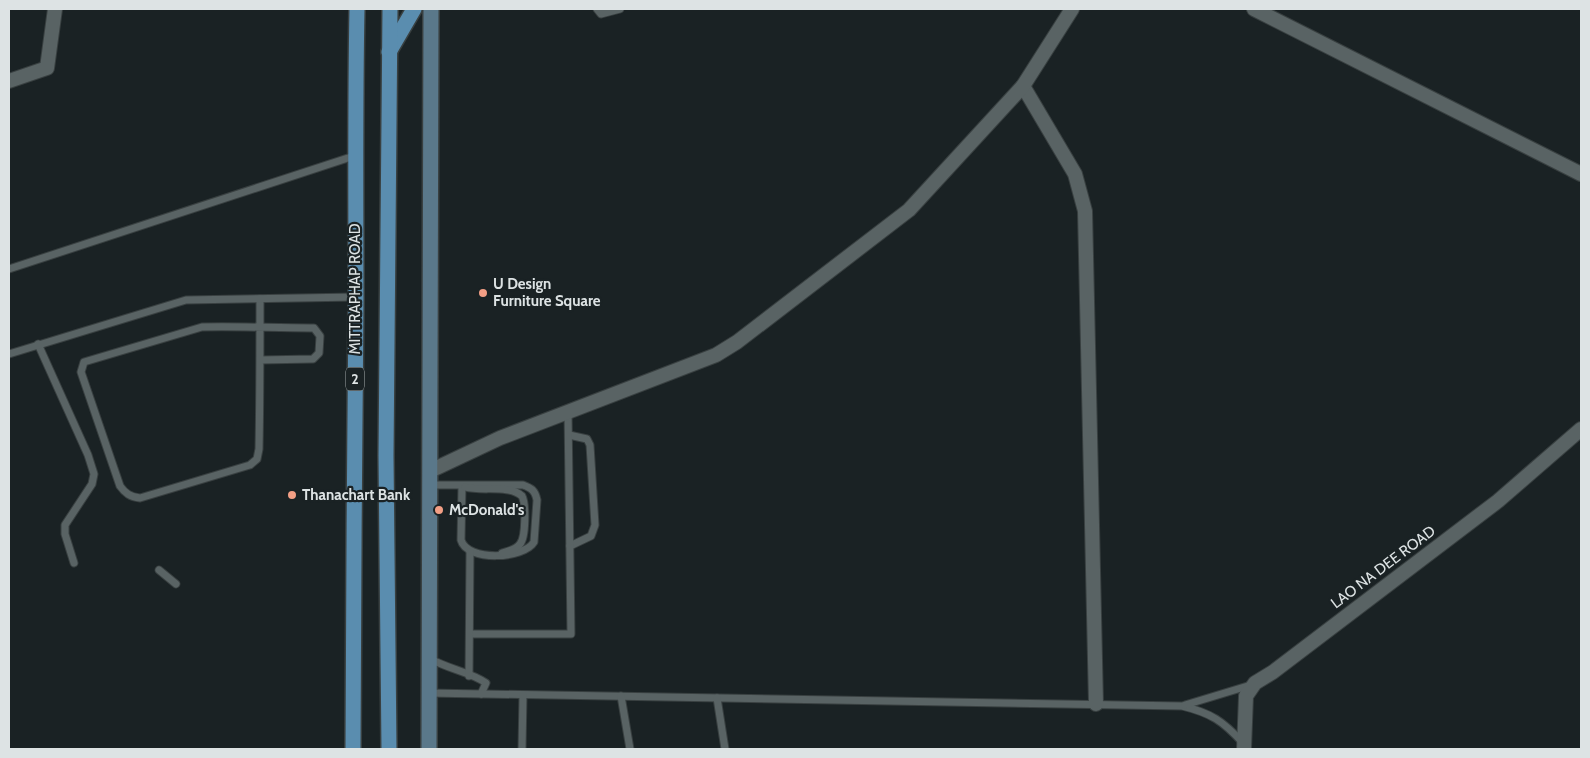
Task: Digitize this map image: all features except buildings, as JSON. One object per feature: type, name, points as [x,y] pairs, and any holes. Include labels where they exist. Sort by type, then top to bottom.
[{"type":"main road","name":"MITTRAPHAP ROAD","points":[[353,749],[352,608],[356,297],[354,156],[357,9]]},
{"type":"main road","points":[[389,749],[386,456],[390,9]]},
{"type":"main road","points":[[389,52],[414,9]]},
{"type":"main road","points":[[429,749],[431,9]]},
{"type":"street","points":[[9,81],[48,68],[55,9]]},
{"type":"street","points":[[430,478],[500,438],[716,355],[738,342],[909,210],[1023,86],[1072,9]]},
{"type":"street","points":[[1254,9],[1581,174]]},
{"type":"street","points":[[1023,86],[1075,174],[1085,211],[1096,704]]},
{"type":"street","name":"LAO NA DEE ROAD","points":[[1255,683],[1273,672],[1498,501],[1581,429]]},
{"type":"street","points":[[1244,746],[1246,696],[1255,683]]},
{"type":"lane","points":[[597,9],[602,14],[620,9]]},
{"type":"lane","points":[[9,269],[354,156]]},
{"type":"lane","points":[[9,354],[186,300],[356,297]]},
{"type":"lane","points":[[260,299],[260,328],[260,360],[259,449],[254,462],[140,498],[124,491],[120,486],[81,372],[84,362],[194,329],[260,328],[314,328],[320,336],[319,353],[313,359],[260,360]]},
{"type":"lane","points":[[38,344],[88,455],[94,474],[92,484],[65,525],[65,534],[74,563]]},
{"type":"lane","points":[[470,634],[571,634],[568,412]]},
{"type":"lane","points":[[569,435],[587,439],[590,445],[595,525],[591,536],[570,546]]},
{"type":"lane","points":[[430,478],[475,490],[513,491],[524,500],[523,538],[516,548],[498,554]]},
{"type":"lane","points":[[523,485],[532,488],[536,493],[534,542],[532,547],[513,555],[470,552],[465,548],[461,540],[462,486],[523,485]]},
{"type":"lane","points":[[469,676],[470,552]]},
{"type":"lane","points":[[159,570],[176,584]]},
{"type":"lane","points":[[429,658],[449,669],[486,683],[481,694]]},
{"type":"lane","points":[[1182,706],[1241,689],[1255,683]]},
{"type":"lane","points":[[429,693],[1182,706],[1204,711],[1220,720],[1244,746]]},
{"type":"lane","points":[[522,749],[523,696]]},
{"type":"lane","points":[[621,696],[630,749]]},
{"type":"lane","points":[[717,698],[725,749]]},
{"type":"place","name":"U Design Furniture Square","points":[[483,293]]},
{"type":"place","name":"Thanachart Bank","points":[[292,495]]},
{"type":"place","name":"McDonald's","points":[[439,510]]}]
